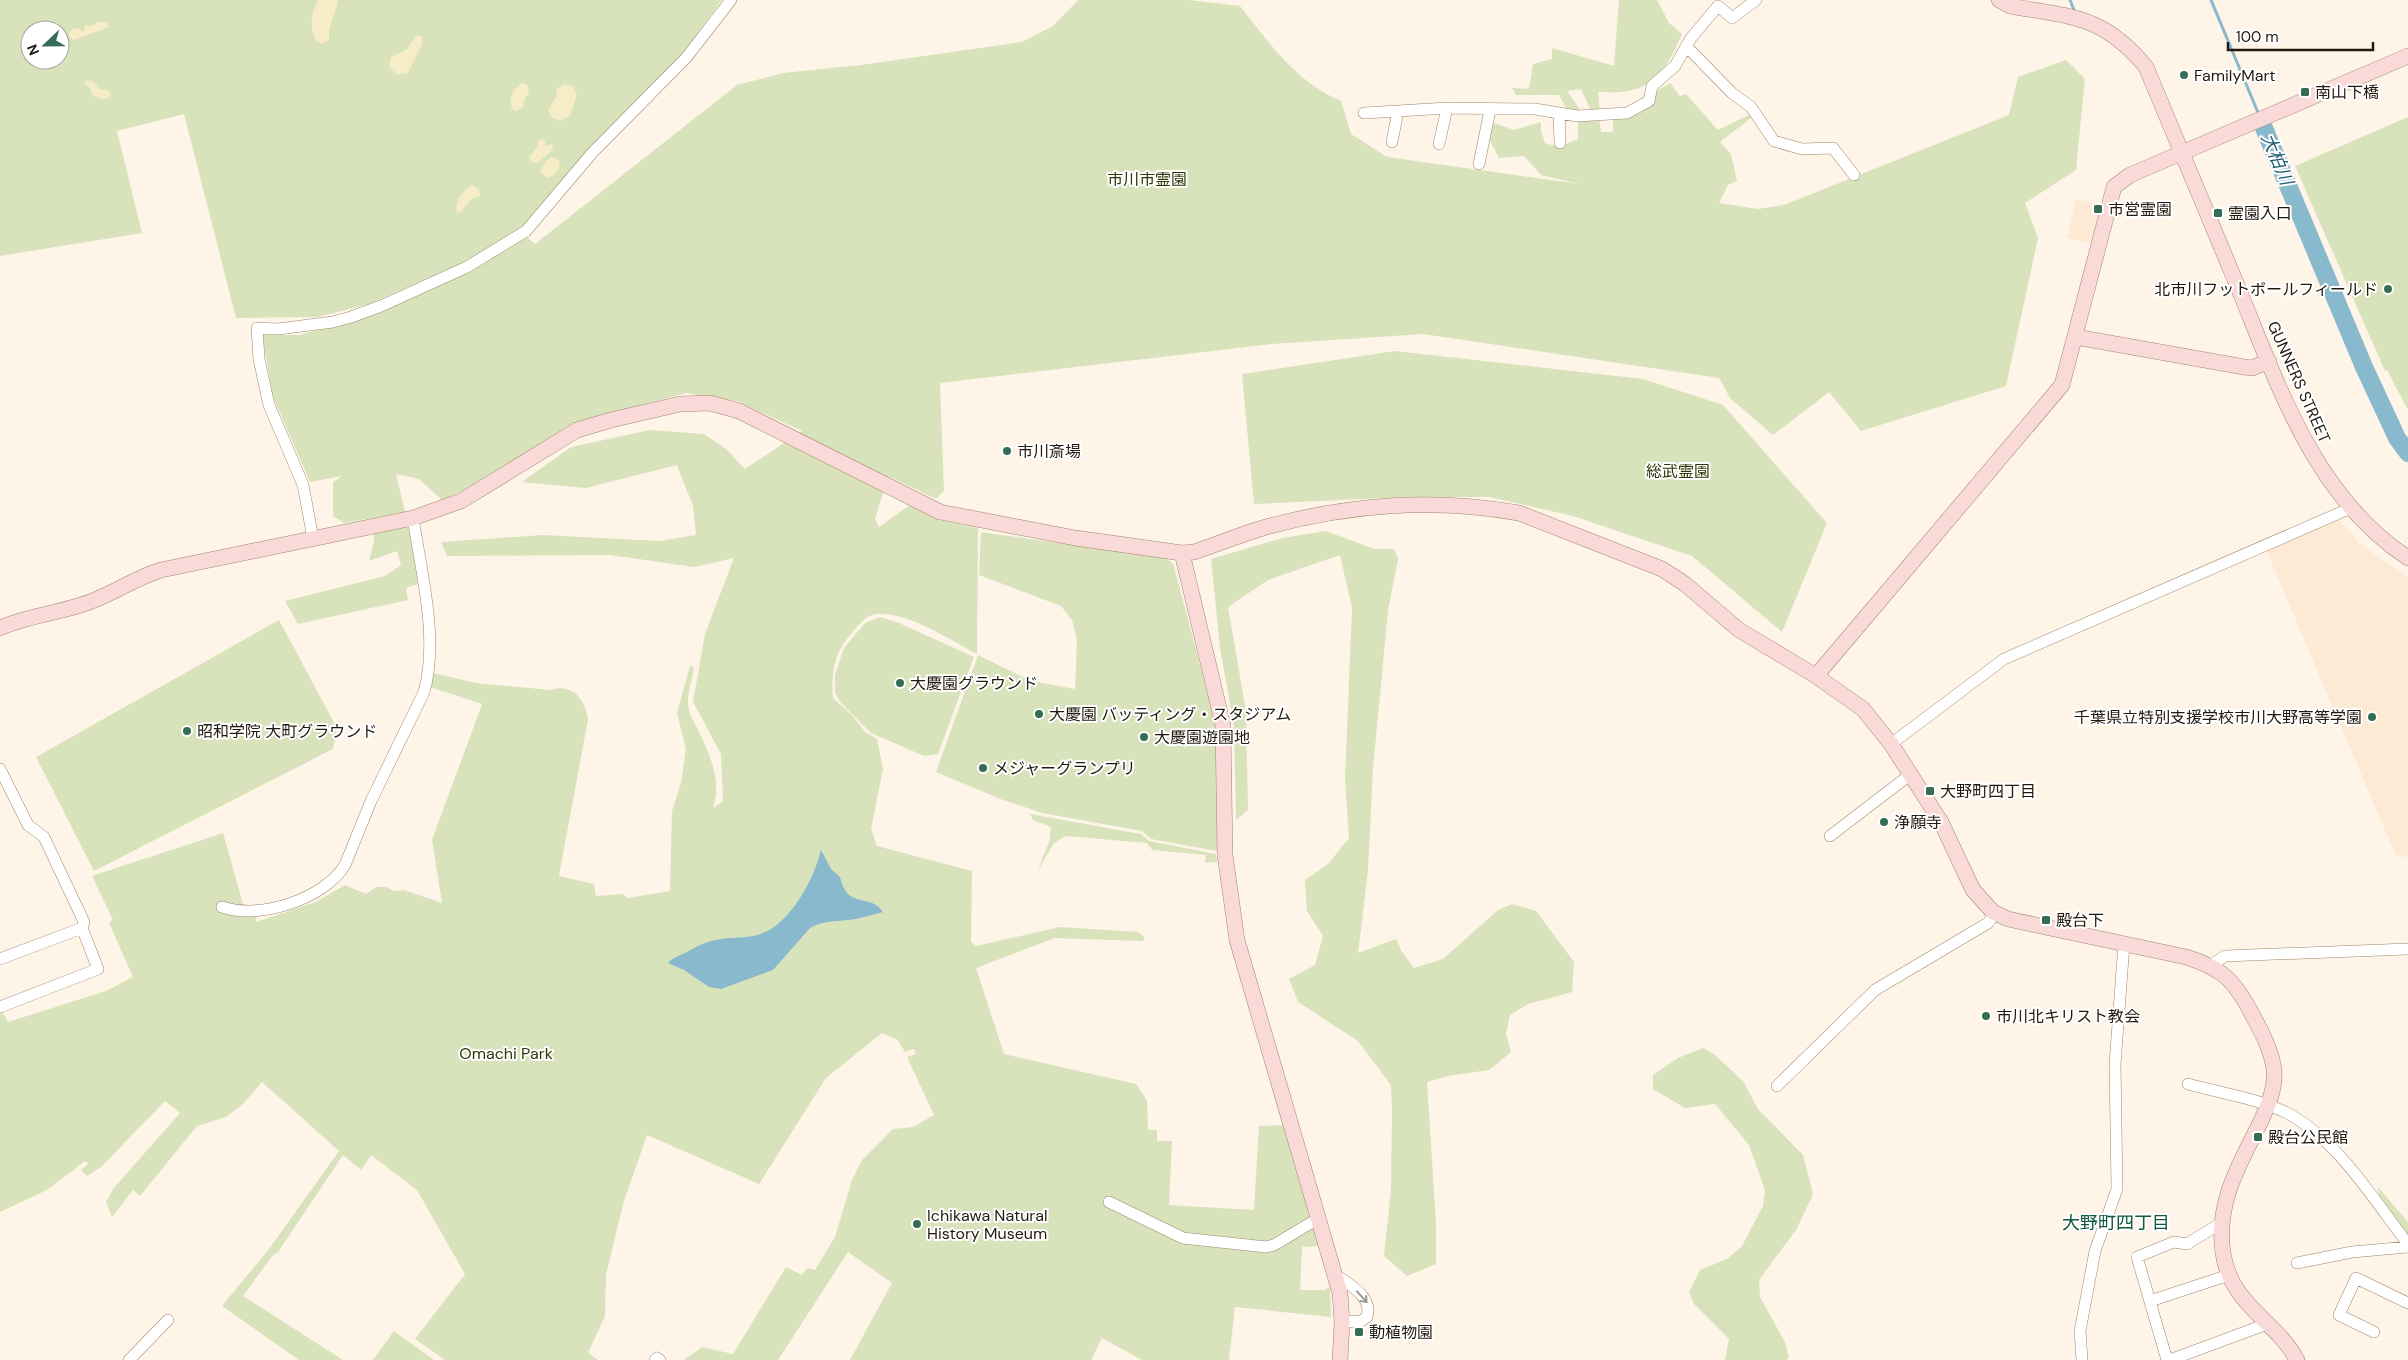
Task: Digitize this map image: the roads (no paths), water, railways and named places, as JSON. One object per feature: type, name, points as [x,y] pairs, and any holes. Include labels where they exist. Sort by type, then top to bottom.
[{"type":"street","points":[[313,538],[303,485],[270,405],[265,388],[259,359],[257,328],[278,329],[333,322],[381,306],[467,267],[526,231],[593,152],[686,58],[731,0]]},
{"type":"street","points":[[1364,113],[1447,108],[1490,110],[1535,109],[1577,116],[1627,113],[1647,103],[1652,86],[1675,66],[1686,46],[1720,3],[1732,18],[1756,0]]},
{"type":"street","name":"GUNNERS STREET","points":[[1998,0],[2010,6],[2089,22],[2115,36],[2146,67],[2269,361],[2312,455],[2351,508],[2388,544],[2408,558]]},
{"type":"street","points":[[1686,46],[1732,93],[1751,107],[1774,141],[1802,149],[1833,148],[1854,175]]},
{"type":"street","points":[[1816,676],[2054,395],[2065,378],[2114,186],[2130,175],[2408,56]]},
{"type":"street","points":[[1440,144],[1447,108]]},
{"type":"street","points":[[1479,164],[1490,110]]},
{"type":"street","points":[[1392,142],[1398,111]]},
{"type":"street","points":[[1559,112],[1560,143]]},
{"type":"street","points":[[2076,338],[2252,368],[2269,361]]},
{"type":"street","points":[[0,628],[97,599],[139,577],[161,570],[413,518],[461,501],[577,430],[680,404],[710,403],[739,411],[940,512],[1075,538],[1182,554],[1202,550],[1267,527],[1375,506],[1417,504],[1497,509],[1519,513],[1662,569],[1685,584],[1739,630],[1816,676],[1863,709],[1891,744],[1942,822],[1973,890],[1983,903],[1995,913],[2008,919],[2211,965],[2227,976],[2244,999],[2269,1049],[2274,1070],[2273,1088],[2268,1106],[2236,1170],[2225,1200],[2221,1223],[2223,1254],[2229,1275],[2252,1310],[2279,1335],[2297,1360]]},
{"type":"street","points":[[1891,744],[2004,659],[2351,508]]},
{"type":"street","points":[[222,907],[235,912],[270,910],[324,888],[333,881],[345,865],[371,801],[424,692],[428,679],[430,658],[427,612],[413,518]]},
{"type":"street","points":[[1182,554],[1224,725],[1224,845],[1237,940],[1335,1274],[1342,1322],[1340,1360]]},
{"type":"street","points":[[0,769],[28,825],[44,837],[84,922],[82,928],[98,969],[0,1007]]},
{"type":"street","points":[[1830,836],[1911,774]]},
{"type":"street","points":[[1777,1086],[1875,990],[1988,923],[1995,913]]},
{"type":"street","points":[[0,959],[82,928]]},
{"type":"street","points":[[2082,1360],[2080,1331],[2095,1251],[2117,1189],[2115,1064],[2124,944]]},
{"type":"street","points":[[2211,965],[2225,956],[2408,949]]},
{"type":"street","points":[[2188,1084],[2287,1113],[2322,1138],[2340,1157],[2408,1246]]},
{"type":"street","points":[[1109,1202],[1183,1238],[1266,1247],[1274,1245],[1319,1218]]},
{"type":"street","points":[[2221,1223],[2188,1244],[2174,1242],[2137,1256],[2168,1360],[2267,1324]]},
{"type":"street","points":[[2297,1263],[2352,1252],[2408,1246]]},
{"type":"street","points":[[1335,1274],[1363,1295],[1368,1305],[1367,1317],[1364,1320],[1342,1322]]},
{"type":"street","points":[[2150,1301],[2229,1275]]},
{"type":"street","points":[[2374,1332],[2339,1315],[2356,1278],[2408,1303]]},
{"type":"street","points":[[129,1360],[168,1320]]},
{"type":"street","points":[[655,1360],[657,1358],[660,1360]]},
{"type":"water","points":[[821,850],[831,869],[840,877],[848,894],[878,906],[883,912],[857,919],[815,925],[810,928],[773,970],[721,989],[709,987],[684,970],[668,963],[674,958],[705,943],[720,939],[753,936],[777,925],[788,915],[805,889]]},
{"type":"waterway","points":[[2070,0],[2074,10]]},
{"type":"waterway","name":"大柏川","points":[[2211,0],[2259,115]]},
{"type":"waterway","name":"大柏川","points":[[2264,128],[2364,367],[2397,438],[2408,453]]},
{"type":"place","name":"FamilyMart","points":[[2184,75]]},
{"type":"place","name":"南山下橋","points":[[2305,92]]},
{"type":"place","name":"市営霊園","points":[[2098,209]]},
{"type":"place","name":"霊園入口","points":[[2218,213]]},
{"type":"place","name":"北市川フットボールフィールド","points":[[2388,289]]},
{"type":"place","name":"市川斎場","points":[[1007,451]]},
{"type":"place","name":"大慶園グラウンド","points":[[900,683]]},
{"type":"place","name":"大慶園 バッティング・スタジアム","points":[[1039,714]]},
{"type":"place","name":"千葉県立特別支援学校市川大野高等学園","points":[[2372,717]]},
{"type":"place","name":"昭和学院 大町グラウンド","points":[[187,731]]},
{"type":"place","name":"大慶園遊園地","points":[[1144,737]]},
{"type":"place","name":"メジャーグランプリ","points":[[983,768]]},
{"type":"place","name":"大野町四丁目","points":[[1930,791]]},
{"type":"place","name":"浄願寺","points":[[1884,822]]},
{"type":"place","name":"殿台下","points":[[2046,920]]},
{"type":"place","name":"市川北キリスト教会","points":[[1986,1016]]},
{"type":"place","name":"殿台公民館","points":[[2258,1137]]},
{"type":"place","name":"Ichikawa Natural History Museum","points":[[917,1224]]},
{"type":"place","name":"動植物園","points":[[1359,1332]]},
{"type":"district","name":"大野町四丁目","points":[[2116,1223]]},
{"type":"park label","name":"市川市霊園","points":[[1147,179]]},
{"type":"park label","name":"総武霊園","points":[[1678,471]]},
{"type":"park label","name":"Omachi Park","points":[[506,1053]]}]
